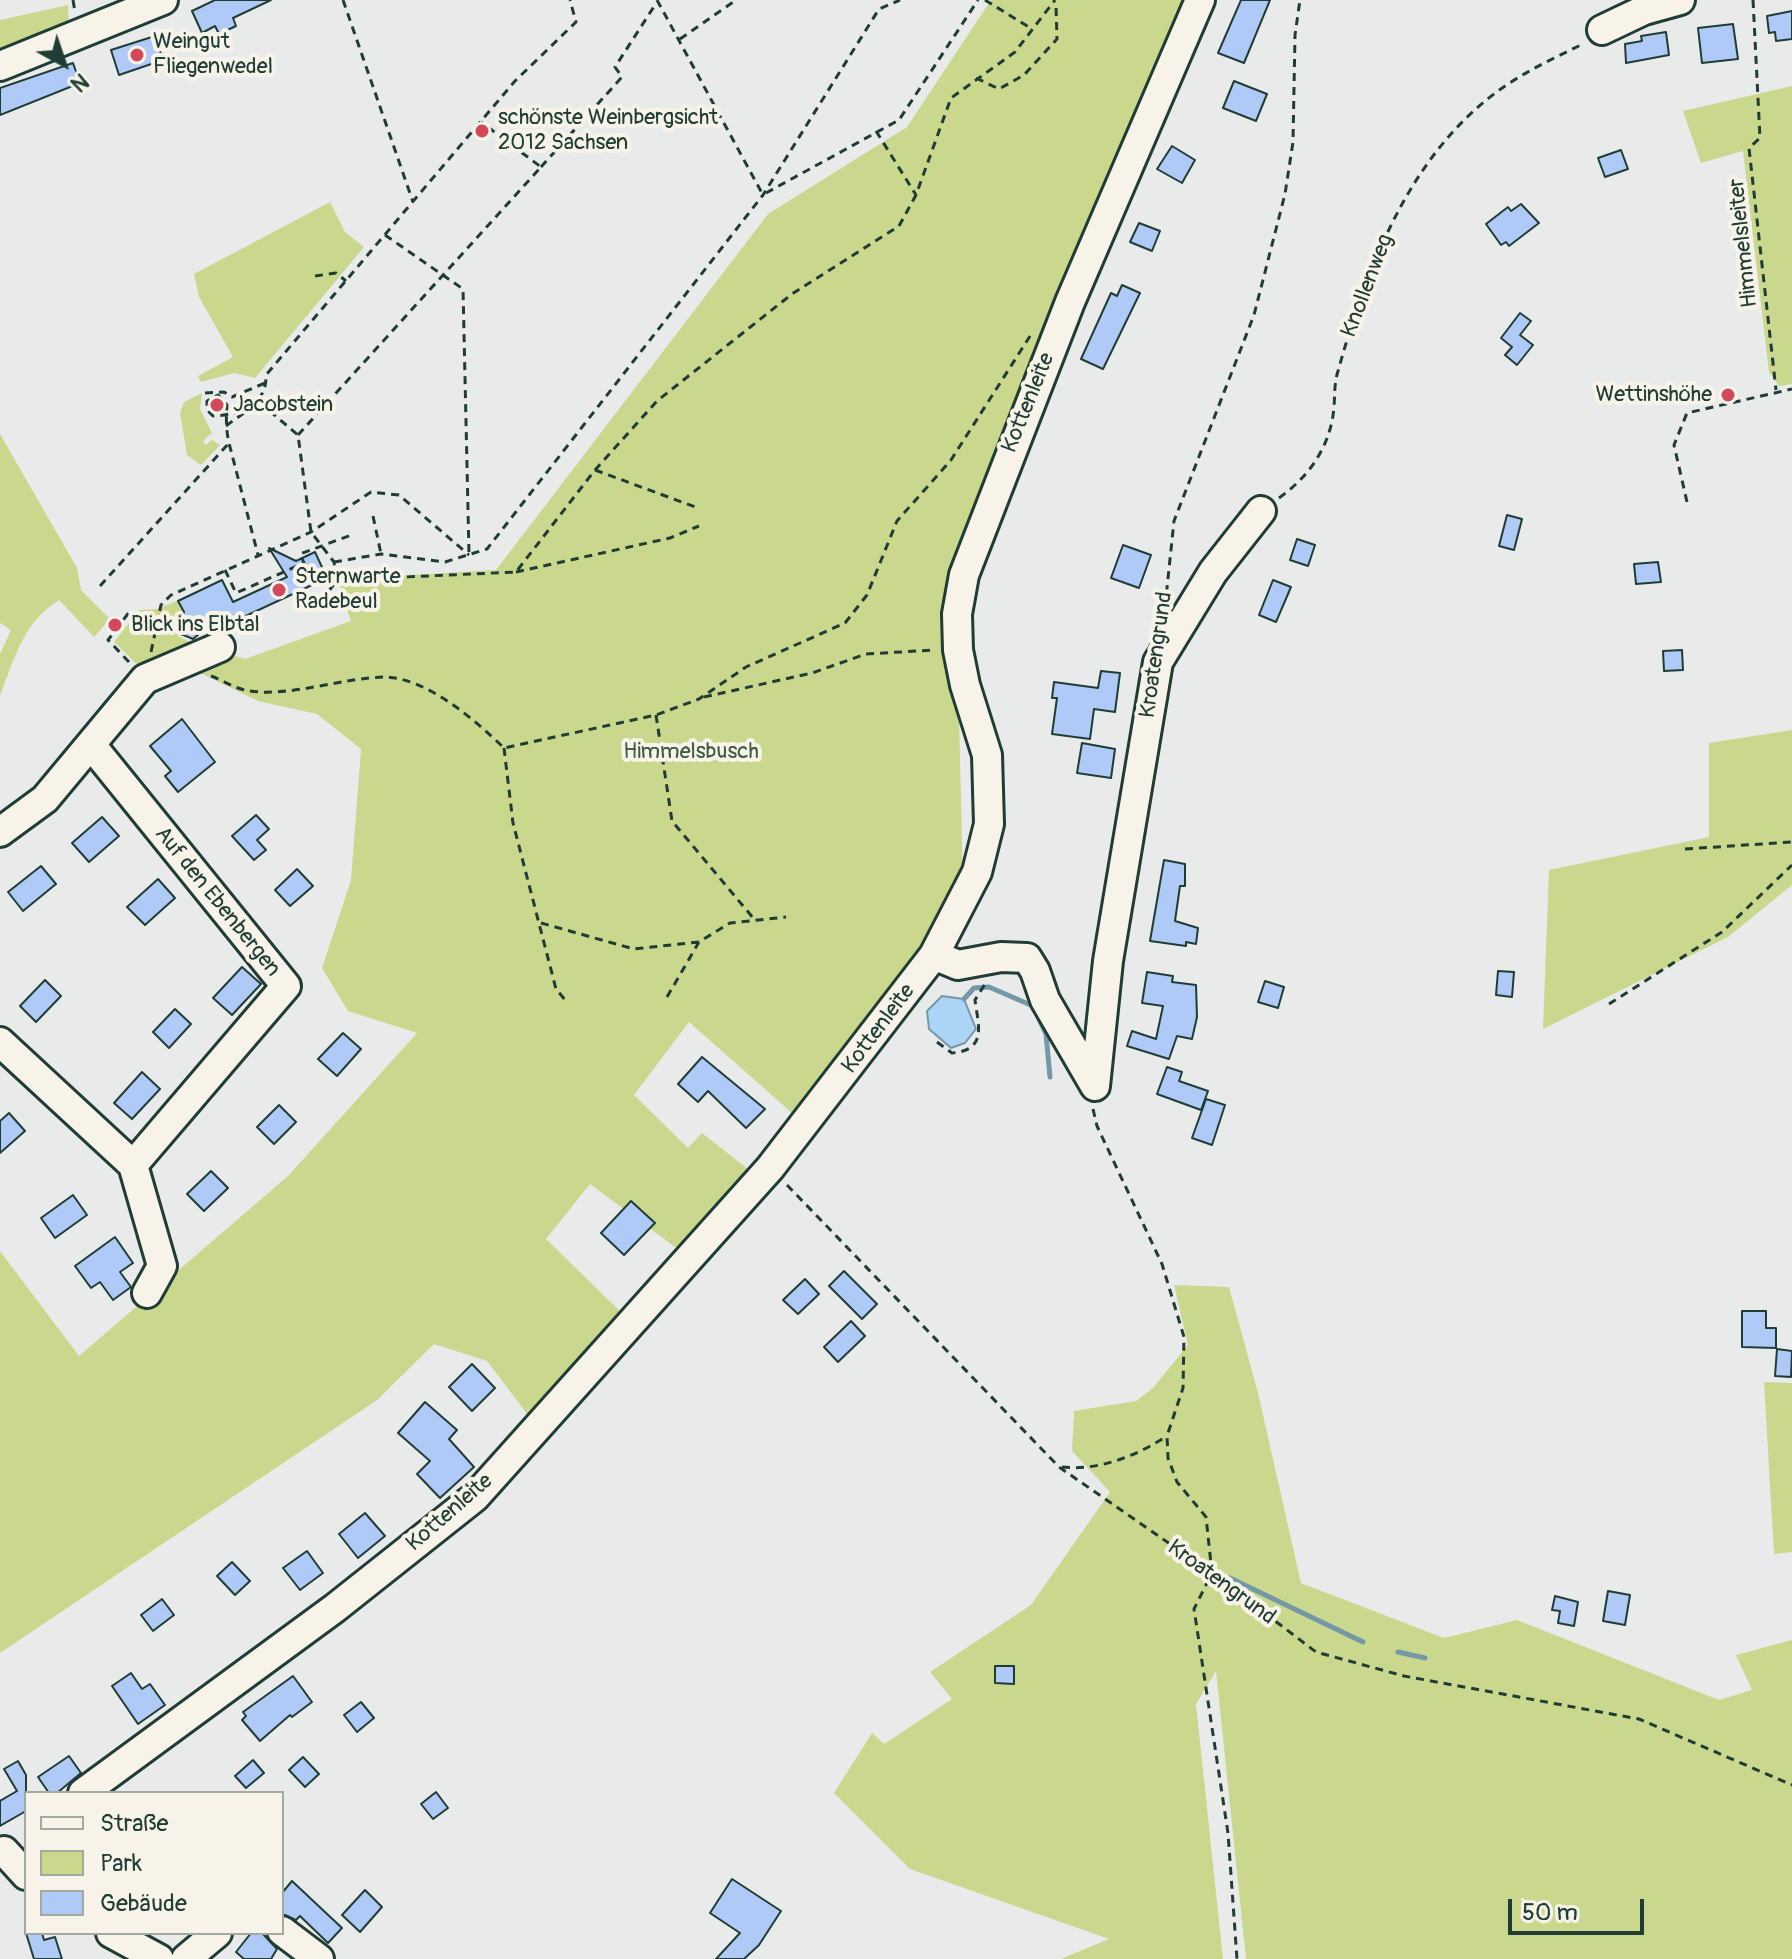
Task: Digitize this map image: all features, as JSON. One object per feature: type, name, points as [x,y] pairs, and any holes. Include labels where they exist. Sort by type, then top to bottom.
[{"type":"street","points":[[0,66],[105,13],[163,0]]},
{"type":"street","name":"Kottenleite","points":[[86,1791],[335,1608],[475,1497],[625,1334],[770,1168],[934,955],[977,872],[989,824],[987,755],[965,685],[958,650],[957,614],[975,540],[1070,302],[1200,0]]},
{"type":"street","points":[[1602,30],[1644,10],[1680,0]]},
{"type":"street","name":"Kroatengrund","points":[[1095,1086],[1104,1025],[1108,961],[1158,662],[1213,572],[1261,511]]},
{"type":"street","points":[[0,832],[45,799],[145,679],[220,647]]},
{"type":"street","name":"Auf den Ebenbergen","points":[[92,746],[286,986],[133,1165]]},
{"type":"street","points":[[934,955],[958,965],[1001,957],[1027,958],[1067,1039],[1095,1086]]},
{"type":"street","points":[[1067,1039],[1104,1025]]},
{"type":"street","points":[[0,1042],[133,1165],[162,1266],[147,1293]]},
{"type":"street","points":[[10,1846],[24,1871]]},
{"type":"street","points":[[284,1933],[319,1959]]},
{"type":"street","points":[[115,1935],[159,1959]]},
{"type":"street","points":[[186,1959],[215,1935]]},
{"type":"path","points":[[343,0],[413,202]]},
{"type":"path","points":[[226,426],[259,402],[266,375],[480,121],[576,22],[570,0]]},
{"type":"path","points":[[679,40],[736,0]]},
{"type":"path","points":[[334,562],[381,554],[445,562],[487,549],[763,195],[879,9],[900,0]]},
{"type":"path","points":[[763,195],[899,120],[978,0]]},
{"type":"path","points":[[985,0],[1032,29]]},
{"type":"path","name":"Kroatengrund","points":[[1164,615],[1174,521],[1254,315],[1285,194],[1293,142],[1295,35],[1300,0]]},
{"type":"path","name":"Himmelsleiter","points":[[1753,0],[1760,138],[1749,148],[1776,390]]},
{"type":"path","points":[[298,435],[622,77],[615,67],[657,2],[763,195]]},
{"type":"path","points":[[516,572],[595,470],[657,401],[792,294],[899,226],[916,195],[951,98],[1015,52],[1056,2]]},
{"type":"path","points":[[976,78],[999,89],[1024,75],[1057,39],[1056,2]]},
{"type":"path","name":"Knollenweg","points":[[1261,511],[1297,485],[1316,461],[1328,435],[1333,386],[1370,267],[1408,194],[1427,165],[1496,92],[1589,42],[1602,30]]},
{"type":"path","points":[[480,121],[541,167]]},
{"type":"path","points":[[876,131],[916,195]]},
{"type":"path","points":[[385,235],[463,289],[469,555]]},
{"type":"path","points":[[315,276],[336,273],[346,281]]},
{"type":"path","points":[[699,699],[769,655],[845,623],[867,595],[897,521],[951,460],[1036,327]]},
{"type":"path","points":[[205,393],[214,391],[232,397],[266,383]]},
{"type":"path","points":[[1687,502],[1674,445],[1687,413],[1776,390],[1792,389]]},
{"type":"path","points":[[245,412],[226,414],[213,416],[207,410],[207,401],[213,396],[222,397],[227,405],[226,414],[226,426],[229,443],[258,555]]},
{"type":"path","points":[[259,402],[298,435],[311,532],[334,562],[337,580],[320,603]]},
{"type":"path","points":[[100,586],[229,443]]},
{"type":"path","points":[[595,470],[698,508]]},
{"type":"path","points":[[145,679],[161,605],[171,595],[311,532],[371,492],[399,495],[469,555]]},
{"type":"path","points":[[373,516],[381,554]]},
{"type":"path","points":[[337,580],[516,572],[670,538],[699,526]]},
{"type":"path","points":[[225,570],[236,593],[304,563],[300,554],[354,534]]},
{"type":"path","points":[[130,611],[108,640],[145,679]]},
{"type":"path","points":[[504,748],[656,715],[746,685],[812,673],[866,654],[958,650]]},
{"type":"path","points":[[182,663],[246,690],[317,688],[387,677],[430,690],[477,722],[504,748],[513,823],[556,989],[566,1001]]},
{"type":"path","points":[[656,715],[672,821],[754,919]]},
{"type":"path","points":[[1685,849],[1792,842]]},
{"type":"path","points":[[1609,1004],[1722,932],[1792,865]]},
{"type":"path","points":[[541,923],[634,949],[699,942],[730,923],[786,917]]},
{"type":"path","points":[[667,997],[699,942]]},
{"type":"path","points":[[937,1042],[952,1053],[966,1052],[975,1043],[980,1028],[975,1000],[984,985]]},
{"type":"path","points":[[1095,1086],[1093,1110],[1097,1126],[1162,1264],[1184,1337],[1183,1388],[1167,1436],[1168,1458],[1177,1482],[1206,1517],[1212,1573],[1194,1609],[1228,1833],[1237,1959]]},
{"type":"path","name":"Kroatengrund","points":[[770,1168],[1059,1467],[1212,1573],[1316,1652],[1404,1676],[1639,1719],[1792,1785]]},
{"type":"path","points":[[1059,1467],[1079,1469],[1120,1460],[1167,1436]]},
{"type":"green space","name":"Himmelsbusch","points":[[991,0],[1182,0],[1057,319],[944,634],[959,716],[963,885],[855,1062],[800,1120],[689,1022],[634,1095],[688,1148],[702,1133],[759,1178],[683,1253],[590,1184],[546,1239],[624,1315],[531,1419],[487,1361],[434,1344],[377,1400],[0,1653],[0,1251],[79,1356],[288,1176],[417,1033],[348,1011],[322,968],[351,880],[361,749],[317,714],[258,701],[188,667],[232,655],[245,659],[351,621],[340,589],[342,579],[496,570],[768,214],[907,127]]},
{"type":"green space","points":[[68,5],[69,27],[0,53],[0,20]]},
{"type":"green space","points":[[1792,86],[1792,384],[1779,386],[1769,372],[1743,151],[1701,163],[1683,111]]},
{"type":"green space","points":[[330,202],[345,232],[364,247],[255,378],[234,373],[201,382],[198,376],[233,357],[199,297],[194,274]]},
{"type":"green space","points":[[202,393],[200,409],[212,433],[203,441],[206,445],[212,440],[220,445],[201,465],[187,455],[180,413],[184,402]]},
{"type":"green space","points":[[0,434],[77,568],[81,590],[110,619],[94,637],[59,600],[29,630],[0,696],[0,654],[11,630],[0,623]]},
{"type":"green space","points":[[177,601],[184,613],[176,623],[178,636],[190,642],[194,649],[144,671],[114,642],[139,610],[157,609]]},
{"type":"green space","points":[[1792,730],[1792,885],[1728,937],[1543,1029],[1549,870],[1709,837],[1709,743]]},
{"type":"green space","points":[[1174,1285],[1229,1287],[1258,1393],[1301,1583],[1444,1638],[1517,1620],[1719,1700],[1752,1690],[1736,1655],[1792,1640],[1792,1959],[1246,1959],[1216,1671],[1196,1704],[1223,1959],[1061,1959],[1109,1939],[910,1869],[834,1793],[872,1733],[884,1744],[952,1699],[930,1672],[1031,1605],[1110,1492],[1072,1451],[1074,1411],[1136,1401],[1153,1388],[1188,1345]]},
{"type":"green space","points":[[1764,1382],[1792,1383],[1792,1552],[1774,1554]]},
{"type":"water","points":[[942,996],[964,999],[976,1029],[965,1043],[951,1048],[929,1029],[927,1011]]},
{"type":"building","points":[[215,0],[271,0],[233,18],[236,26],[219,34],[215,26],[202,33],[192,11]]},
{"type":"building","points":[[1241,0],[1270,0],[1244,63],[1218,53]]},
{"type":"building","points":[[1792,11],[1792,39],[1776,41],[1775,32],[1769,33],[1767,16]]},
{"type":"building","points":[[1733,24],[1738,59],[1702,63],[1698,28]]},
{"type":"building","points":[[1666,32],[1669,55],[1626,63],[1625,44],[1642,41],[1641,36]]},
{"type":"building","name":"Weingut Fliegenwedel","points":[[155,36],[163,60],[119,75],[111,50]]},
{"type":"building","points":[[73,63],[80,83],[0,115],[0,88]]},
{"type":"building","points":[[1234,81],[1267,94],[1256,121],[1223,108]]},
{"type":"building","points":[[1172,146],[1195,160],[1182,183],[1157,169]]},
{"type":"building","points":[[1621,150],[1628,169],[1605,177],[1598,158]]},
{"type":"building","points":[[1521,204],[1539,223],[1509,246],[1506,242],[1501,245],[1486,224],[1508,207],[1511,211]]},
{"type":"building","points":[[1139,223],[1160,231],[1152,251],[1130,242]]},
{"type":"building","points":[[1122,285],[1140,293],[1103,369],[1081,359],[1111,293],[1117,296]]},
{"type":"building","points":[[1520,313],[1531,321],[1520,335],[1533,345],[1517,365],[1505,355],[1512,347],[1501,338]]},
{"type":"building","points":[[1507,515],[1522,519],[1514,550],[1499,546]]},
{"type":"building","points":[[1297,539],[1315,545],[1308,566],[1290,560]]},
{"type":"building","points":[[1123,545],[1151,555],[1139,588],[1111,578]]},
{"type":"building","name":"Sternwarte Radebeul","points":[[269,548],[296,561],[315,552],[327,578],[220,628],[216,620],[193,639],[181,634],[178,624],[184,612],[178,601],[222,580],[233,602],[287,577]]},
{"type":"building","points":[[1658,562],[1661,582],[1636,584],[1634,564]]},
{"type":"building","points":[[1273,580],[1291,587],[1276,622],[1259,615]]},
{"type":"building","points":[[1682,650],[1683,670],[1664,671],[1663,651]]},
{"type":"building","points":[[1101,671],[1120,673],[1115,712],[1094,709],[1090,739],[1052,734],[1057,698],[1052,698],[1054,682],[1098,688]]},
{"type":"building","points":[[182,719],[215,762],[178,792],[165,776],[171,771],[150,746]]},
{"type":"building","points":[[1082,743],[1115,749],[1111,778],[1077,773]]},
{"type":"building","points":[[256,815],[269,829],[257,840],[266,850],[254,860],[232,836]]},
{"type":"building","points":[[102,817],[119,836],[89,862],[72,843]]},
{"type":"building","points":[[1164,860],[1185,864],[1185,886],[1180,886],[1175,921],[1198,928],[1196,944],[1186,942],[1186,946],[1150,941]]},
{"type":"building","points":[[41,866],[56,884],[23,911],[8,892]]},
{"type":"building","points":[[297,869],[313,886],[290,906],[275,890]]},
{"type":"building","points":[[158,879],[175,898],[145,925],[127,907]]},
{"type":"building","points":[[242,967],[261,984],[232,1015],[213,998]]},
{"type":"building","points":[[1498,971],[1514,972],[1512,997],[1496,995]]},
{"type":"building","points":[[1147,972],[1173,976],[1172,982],[1196,985],[1197,1017],[1192,1039],[1177,1036],[1169,1059],[1127,1046],[1132,1031],[1156,1039],[1163,1006],[1142,1003]]},
{"type":"building","points":[[45,980],[61,996],[36,1022],[20,1006]]},
{"type":"building","points":[[1265,981],[1284,987],[1278,1008],[1258,1002]]},
{"type":"building","points":[[175,1009],[191,1024],[169,1048],[153,1032]]},
{"type":"building","points":[[343,1033],[361,1049],[337,1076],[318,1059]]},
{"type":"building","points":[[702,1057],[765,1109],[746,1128],[708,1091],[698,1102],[678,1084]]},
{"type":"building","points":[[1167,1067],[1182,1072],[1179,1081],[1208,1091],[1201,1110],[1157,1094]]},
{"type":"building","points":[[142,1072],[160,1089],[132,1119],[114,1103]]},
{"type":"building","points":[[1206,1099],[1225,1105],[1212,1145],[1192,1138]]},
{"type":"building","points":[[279,1105],[296,1122],[274,1144],[257,1127]]},
{"type":"building","points":[[9,1113],[25,1131],[0,1153],[0,1121]]},
{"type":"building","points":[[211,1171],[228,1188],[204,1211],[187,1194]]},
{"type":"building","points":[[73,1195],[87,1215],[55,1238],[41,1218]]},
{"type":"building","points":[[631,1201],[655,1223],[624,1255],[601,1233]]},
{"type":"building","points":[[115,1237],[133,1263],[120,1272],[131,1287],[113,1300],[100,1282],[91,1288],[75,1266]]},
{"type":"building","points":[[844,1271],[877,1304],[862,1319],[829,1286]]},
{"type":"building","points":[[805,1279],[819,1294],[798,1314],[783,1300]]},
{"type":"building","points":[[1742,1311],[1766,1311],[1766,1328],[1776,1328],[1776,1348],[1742,1347]]},
{"type":"building","points":[[851,1321],[865,1336],[838,1362],[824,1347]]},
{"type":"building","points":[[1777,1349],[1792,1351],[1791,1377],[1775,1376]]},
{"type":"building","points":[[472,1364],[495,1388],[472,1411],[449,1387]]},
{"type":"building","points":[[425,1402],[457,1430],[449,1439],[474,1467],[440,1498],[417,1474],[430,1461],[398,1433]]},
{"type":"building","points":[[365,1513],[385,1536],[358,1558],[339,1534]]},
{"type":"building","points":[[307,1551],[323,1573],[300,1590],[283,1568]]},
{"type":"building","points":[[232,1562],[250,1581],[235,1595],[217,1576]]},
{"type":"building","points":[[1608,1591],[1630,1595],[1625,1625],[1603,1621]]},
{"type":"building","points":[[1555,1596],[1578,1602],[1574,1626],[1558,1623],[1560,1611],[1552,1610]]},
{"type":"building","points":[[162,1599],[174,1615],[153,1631],[141,1615]]},
{"type":"building","points":[[995,1666],[1014,1666],[1014,1684],[995,1683]]},
{"type":"building","points":[[131,1673],[142,1689],[150,1684],[165,1705],[138,1724],[112,1686]]},
{"type":"building","points":[[293,1676],[312,1702],[292,1717],[290,1715],[260,1741],[242,1720],[246,1716],[243,1712]]},
{"type":"building","points":[[361,1702],[374,1718],[357,1732],[344,1715]]},
{"type":"building","points":[[69,1756],[81,1773],[59,1791],[48,1791],[38,1777]]},
{"type":"building","points":[[303,1757],[319,1774],[305,1787],[289,1770]]},
{"type":"building","points":[[253,1760],[264,1773],[246,1788],[235,1776]]},
{"type":"building","points":[[18,1761],[26,1775],[26,1791],[24,1812],[0,1826],[0,1801],[17,1791],[4,1769]]},
{"type":"building","points":[[436,1792],[448,1808],[433,1819],[421,1804]]},
{"type":"building","points":[[732,1879],[781,1911],[759,1945],[744,1959],[716,1959],[740,1933],[710,1913]]},
{"type":"building","points":[[292,1881],[342,1928],[328,1943],[300,1916],[296,1920],[284,1915],[284,1891]]},
{"type":"building","points":[[365,1890],[382,1907],[360,1932],[342,1915]]},
{"type":"building","points":[[27,1935],[43,1935],[44,1940],[55,1937],[62,1959],[34,1959]]},
{"type":"building","points":[[249,1935],[264,1935],[277,1949],[271,1959],[244,1959],[236,1952]]},
{"type":"waterway","points":[[964,999],[974,988],[989,987],[1033,1006],[1046,1034],[1050,1077]]},
{"type":"waterway","points":[[1220,1579],[1230,1578],[1363,1642]]},
{"type":"waterway","points":[[1398,1652],[1425,1658]]},
{"type":"place","name":"Weingut Fliegenwedel","points":[[137,55]]},
{"type":"place","name":"schönste Weinbergsicht 2012 Sachsen","points":[[482,131]]},
{"type":"place","name":"Wettinshöhe","points":[[1728,395]]},
{"type":"place","name":"Jacobstein","points":[[217,405]]},
{"type":"place","name":"Sternwarte Radebeul","points":[[279,590]]},
{"type":"place","name":"Blick ins Elbtal","points":[[115,625]]}]
